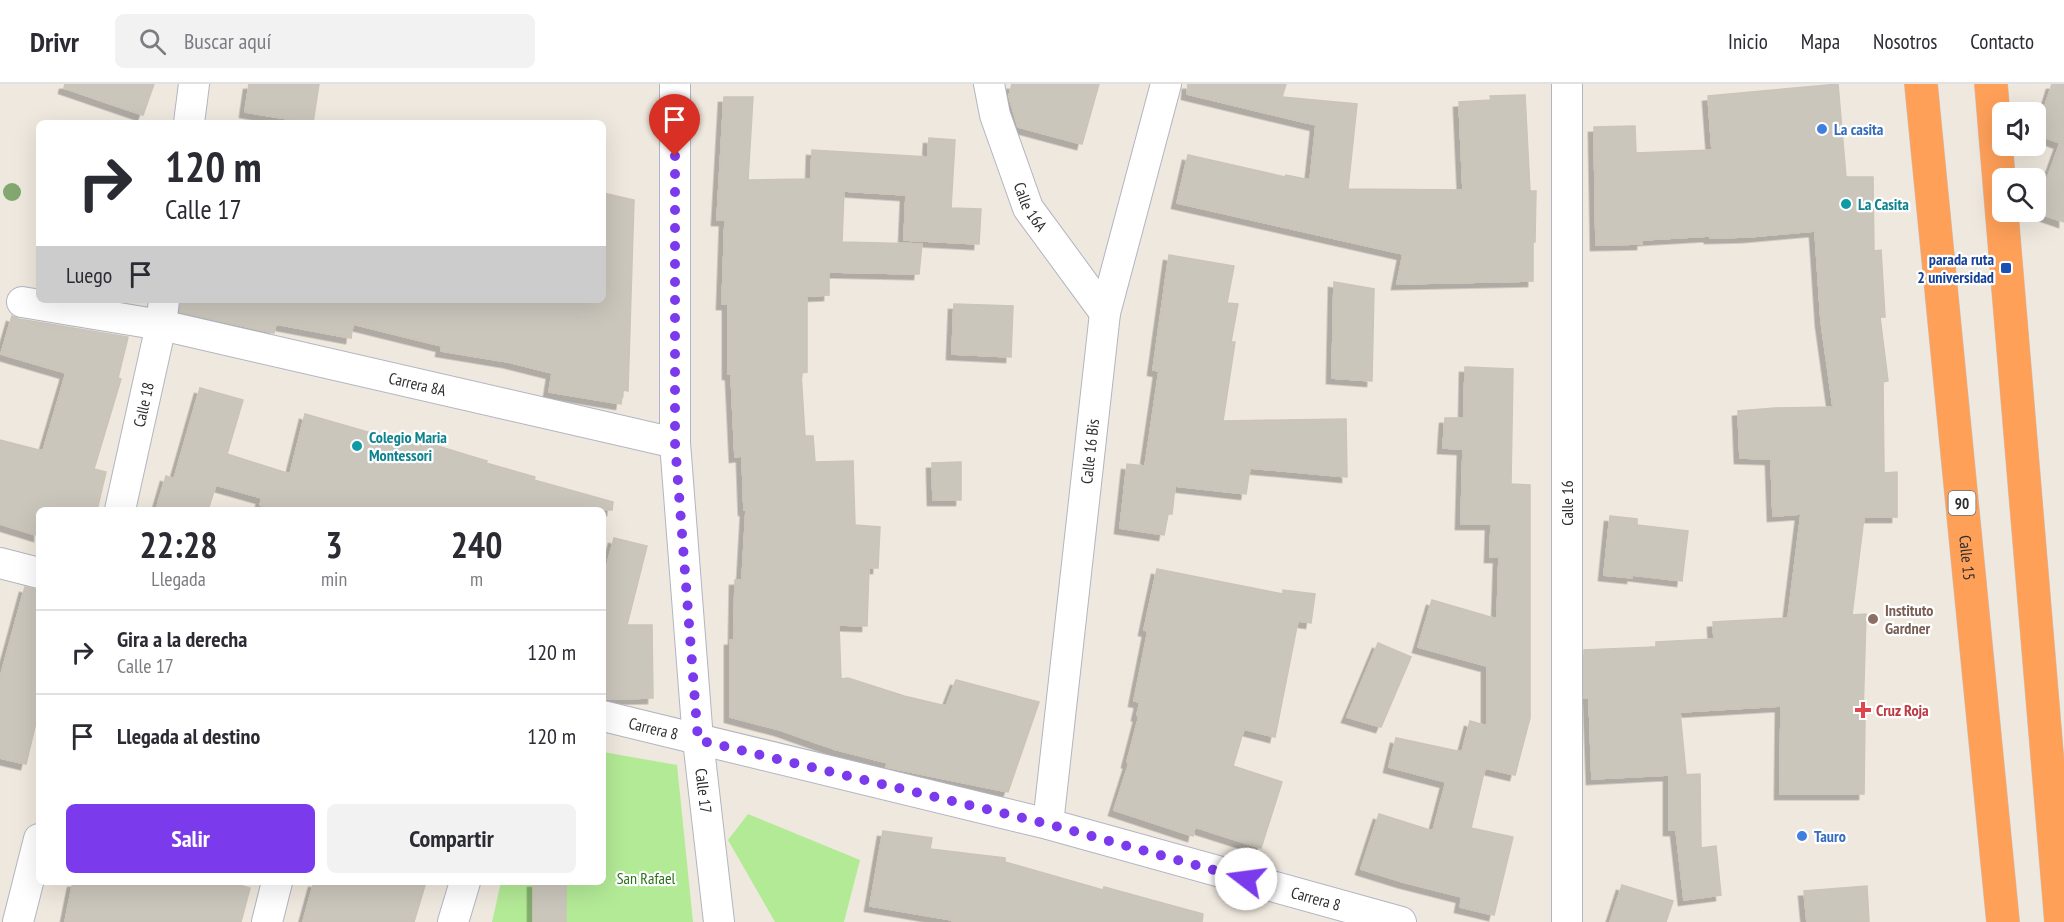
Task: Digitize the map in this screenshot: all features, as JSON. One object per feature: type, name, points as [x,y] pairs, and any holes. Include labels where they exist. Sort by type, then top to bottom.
[{"type":"highway","name":"Calle 15","points":[[1921,84],[2003,922]]},
{"type":"highway","points":[[1991,84],[2061,922]]},
{"type":"street","points":[[189,120],[194,84]]},
{"type":"street","name":"Calle 17","points":[[675,84],[675,443],[698,740],[719,922]]},
{"type":"street","name":"Calle 16A","points":[[989,84],[995,115],[1028,208],[1105,313]]},
{"type":"street","name":"Calle 16 Bis","points":[[1048,824],[1105,313],[1166,84]]},
{"type":"street","name":"Calle 16","points":[[1567,84],[1567,922]]},
{"type":"street","name":"Carrera 8A","points":[[22,302],[162,313],[675,443]]},
{"type":"street","name":"Calle 18","points":[[121,507],[162,313]]},
{"type":"street","points":[[0,563],[36,572]]},
{"type":"street","name":"Carrera 8","points":[[606,717],[1048,824],[1401,922]]},
{"type":"street","points":[[18,922],[36,851]]},
{"type":"street","points":[[267,922],[276,885]]},
{"type":"street","points":[[453,922],[464,885]]},
{"type":"green space","name":"San Rafael","points":[[606,753],[677,765],[693,922],[492,922],[500,885],[606,885]]},
{"type":"green space","points":[[748,814],[860,860],[844,922],[775,922],[728,840]]},
{"type":"building","points":[[65,84],[154,84],[143,115],[64,88]]},
{"type":"building","points":[[249,84],[319,84],[313,120],[294,120],[245,112]]},
{"type":"building","points":[[1012,84],[1099,84],[1082,144],[1018,127],[1009,96]]},
{"type":"building","points":[[1188,84],[1286,84],[1282,97],[1357,104],[1348,189],[1463,190],[1459,102],[1491,100],[1490,96],[1525,95],[1530,191],[1536,191],[1533,281],[1397,284],[1403,254],[1177,203],[1188,155],[1285,177],[1286,175],[1310,180],[1316,125],[1187,94]]},
{"type":"building","points":[[1838,84],[1846,177],[1873,177],[1874,251],[1881,250],[1885,317],[1880,317],[1888,381],[1883,382],[1884,473],[1897,472],[1897,517],[1864,517],[1852,615],[1866,614],[1863,716],[1865,716],[1864,794],[1780,794],[1781,706],[1680,712],[1686,774],[1679,775],[1700,774],[1701,848],[1716,846],[1721,895],[1684,900],[1676,830],[1669,830],[1669,775],[1592,779],[1589,698],[1584,698],[1584,650],[1656,647],[1656,642],[1714,639],[1713,622],[1788,618],[1801,514],[1773,516],[1771,459],[1740,458],[1738,411],[1833,407],[1821,321],[1815,231],[1748,237],[1710,238],[1710,236],[1642,240],[1642,244],[1596,245],[1594,127],[1635,126],[1636,153],[1712,150],[1708,96]]},
{"type":"building","points":[[2052,84],[2064,84],[2064,222],[2046,216],[2046,182],[2060,143],[2046,138],[2046,103]]},
{"type":"building","points":[[724,97],[753,97],[748,180],[811,179],[812,150],[928,157],[929,138],[955,140],[951,208],[981,209],[979,244],[904,240],[906,195],[844,191],[842,242],[922,244],[919,274],[829,272],[829,295],[807,296],[807,372],[801,373],[805,436],[813,436],[815,462],[853,461],[855,525],[880,527],[878,568],[869,568],[867,626],[839,625],[841,679],[848,678],[904,696],[946,706],[956,680],[1039,702],[1008,792],[886,767],[888,763],[730,717],[730,640],[734,640],[735,580],[742,580],[746,510],[744,510],[742,456],[735,457],[731,374],[728,374],[728,304],[722,304],[725,220],[717,220]]},
{"type":"building","points":[[606,194],[634,200],[628,391],[623,390],[621,404],[549,392],[552,373],[508,362],[441,351],[442,346],[353,324],[351,338],[276,324],[274,333],[180,312],[181,303],[606,303]]},
{"type":"building","points":[[1169,255],[1234,266],[1227,303],[1238,304],[1231,342],[1235,342],[1223,421],[1346,419],[1347,477],[1250,468],[1246,494],[1175,486],[1172,514],[1168,514],[1164,535],[1120,528],[1127,464],[1145,466],[1159,371],[1153,370]]},
{"type":"building","points":[[1334,282],[1374,289],[1372,381],[1332,378]]},
{"type":"building","points":[[954,304],[1013,306],[1011,357],[952,354]]},
{"type":"building","points":[[12,316],[128,337],[118,378],[121,379],[94,469],[106,472],[98,507],[36,507],[36,535],[0,524],[0,440],[43,451],[66,373],[1,354]]},
{"type":"building","points":[[1465,367],[1513,369],[1511,484],[1530,485],[1530,718],[1515,775],[1485,768],[1471,828],[1513,837],[1494,915],[1460,907],[1462,897],[1361,869],[1379,814],[1433,831],[1446,782],[1389,767],[1396,738],[1462,752],[1470,721],[1487,726],[1487,666],[1418,647],[1432,600],[1497,619],[1499,557],[1490,557],[1491,524],[1461,524],[1463,449],[1443,448],[1445,418],[1464,418]]},
{"type":"building","points":[[200,388],[243,400],[227,454],[290,474],[305,414],[420,447],[421,441],[535,477],[534,480],[613,502],[612,510],[606,510],[606,507],[267,507],[260,505],[262,498],[216,485],[209,507],[157,507],[166,476],[174,479]]},
{"type":"building","points":[[961,462],[961,500],[933,500],[932,463]]},
{"type":"building","points":[[1610,516],[1637,519],[1637,525],[1688,531],[1682,581],[1632,575],[1632,578],[1604,575]]},
{"type":"building","points":[[614,538],[647,546],[627,625],[652,625],[653,698],[607,699],[606,569]]},
{"type":"building","points":[[1157,569],[1283,594],[1283,590],[1315,594],[1311,623],[1298,621],[1275,737],[1244,729],[1233,766],[1282,782],[1261,848],[1195,827],[1193,836],[1114,810],[1129,763],[1127,762],[1139,716],[1137,715],[1140,702],[1134,701],[1148,631],[1144,630]]},
{"type":"building","points":[[25,587],[36,589],[36,722],[26,764],[0,758],[0,678]]},
{"type":"building","points":[[1378,643],[1411,657],[1381,727],[1347,717]]},
{"type":"building","points":[[883,831],[932,838],[930,849],[1005,858],[1005,862],[1103,890],[1104,887],[1203,914],[1202,922],[952,922],[952,920],[870,906]]},
{"type":"building","points":[[72,885],[239,885],[250,888],[241,922],[65,922]]},
{"type":"building","points":[[313,885],[425,885],[414,922],[303,922]]},
{"type":"building","points":[[533,885],[566,885],[566,922],[533,922]]},
{"type":"building","points":[[1622,885],[1673,901],[1666,922],[1610,922]]},
{"type":"building","points":[[1867,886],[1869,922],[1807,922],[1804,891]]},
{"type":"place","name":"La casita","points":[[1822,129]]},
{"type":"place","name":"La Casita","points":[[1846,204]]},
{"type":"place","name":"parada ruta 2 universidad","points":[[2006,268]]},
{"type":"place","name":"Colegio Maria Montessori","points":[[357,446]]},
{"type":"place","name":"Instituto Gardner","points":[[1873,619]]},
{"type":"place","name":"Cruz Roja","points":[[1863,710]]},
{"type":"place","name":"Tauro","points":[[1802,836]]},
{"type":"route","points":[[675,156],[675,443],[698,740],[1048,824],[1246,879]]}]
